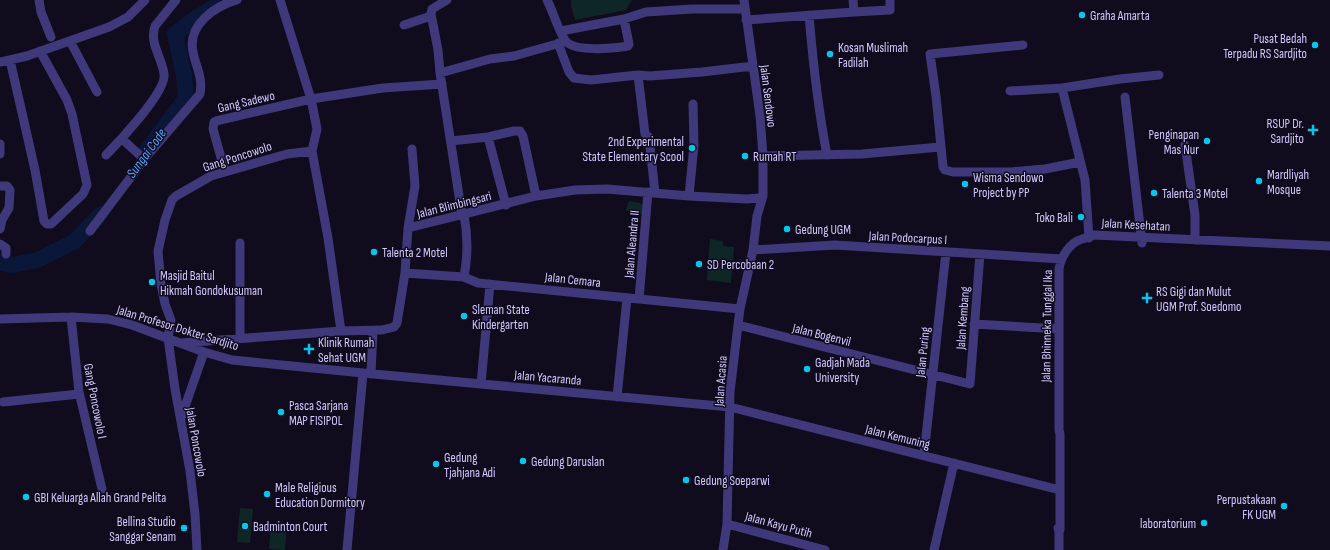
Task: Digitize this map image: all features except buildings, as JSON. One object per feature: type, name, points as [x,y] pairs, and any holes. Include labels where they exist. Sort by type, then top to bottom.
[{"type":"street","points":[[39,0],[41,12],[51,37]]},
{"type":"street","points":[[0,62],[40,51],[119,23],[145,0]]},
{"type":"street","points":[[106,155],[125,142],[158,92],[164,78],[164,72],[155,47],[153,31],[155,26],[176,0]]},
{"type":"street","points":[[90,231],[143,158],[200,94],[202,84],[200,71],[193,53],[192,43],[194,30],[215,9],[237,0]]},
{"type":"street","points":[[280,0],[311,99],[317,129],[312,151],[328,238],[341,331]]},
{"type":"street","points":[[447,0],[432,9],[431,16],[438,50],[440,73],[468,240],[464,277]]},
{"type":"street","points":[[547,0],[561,31],[569,72],[574,78],[591,80],[638,75],[678,74],[753,66]]},
{"type":"street","points":[[853,0],[854,12]]},
{"type":"street","points":[[746,20],[890,10],[890,0]]},
{"type":"street","points":[[561,31],[624,19],[646,12],[744,4]]},
{"type":"street","name":"Jalan Sendowo","points":[[744,4],[760,116],[763,156],[763,196],[757,216]]},
{"type":"street","points":[[810,15],[813,69],[826,155]]},
{"type":"street","points":[[404,25],[431,16]]},
{"type":"street","points":[[440,73],[490,59],[514,56],[562,42],[572,46],[590,48],[614,48],[628,46],[629,44],[624,19]]},
{"type":"street","points":[[70,41],[97,92]]},
{"type":"street","points":[[1023,45],[930,54],[943,167],[948,172],[1011,172],[1045,169],[1080,162]]},
{"type":"street","points":[[10,60],[35,170],[44,221],[47,224],[51,224],[82,194],[87,185],[67,100],[40,51]]},
{"type":"street","name":"Jalan Aleandra II","points":[[638,75],[645,134],[650,137],[651,192],[639,299]]},
{"type":"street","points":[[1010,91],[1062,88],[1120,79],[1159,75]]},
{"type":"street","points":[[311,99],[383,88],[442,84]]},
{"type":"street","points":[[1062,88],[1085,180],[1088,238]]},
{"type":"street","points":[[1125,97],[1142,240]]},
{"type":"street","name":"Gang Sadewo","points":[[225,172],[213,129],[214,122],[311,99]]},
{"type":"street","points":[[688,196],[694,145],[693,104]]},
{"type":"street","points":[[451,141],[488,137],[514,131],[521,132],[536,196]]},
{"type":"street","points":[[488,137],[506,205]]},
{"type":"street","points":[[125,142],[143,158]]},
{"type":"street","points":[[0,144],[0,154]]},
{"type":"street","points":[[1185,145],[1195,215],[1195,240]]},
{"type":"street","points":[[763,156],[826,155],[940,147]]},
{"type":"street","points":[[408,228],[415,186],[412,149]]},
{"type":"street","name":"Gang Poncowolo","points":[[168,338],[171,320],[165,304],[161,284],[158,251],[165,220],[172,200],[176,196],[211,176],[287,154],[312,151]]},
{"type":"street","points":[[0,186],[7,186],[10,190],[9,208],[2,220],[0,229]]},
{"type":"street","name":"Jalan Blimbingsari","points":[[181,343],[341,331],[373,331],[390,329],[394,327],[397,323],[405,273],[408,228],[506,205],[536,196],[584,190],[607,189],[688,196],[747,199],[759,198],[763,196]]},
{"type":"street","points":[[747,199],[754,207],[757,216]]},
{"type":"street","name":"Jalan Acasia","points":[[723,550],[726,524],[730,392],[740,309],[753,250],[757,216]]},
{"type":"street","name":"Jalan Kesehatan","points":[[1088,238],[1094,235],[1164,242],[1300,248],[1330,252]]},
{"type":"street","name":"Jalan Bhinneka Tunggal Ika","points":[[1059,550],[1057,434],[1059,430],[1059,269],[1067,250],[1074,243],[1088,238]]},
{"type":"street","name":"Jalan Kesehatan","points":[[1164,242],[1195,240],[1248,245]]},
{"type":"street","points":[[240,243],[240,338]]},
{"type":"street","points":[[0,244],[6,248],[6,254]]},
{"type":"street","name":"Jalan Podocarpus I","points":[[753,250],[834,245],[1062,259]]},
{"type":"street","name":"Jalan Kesehatan","points":[[1300,248],[1330,246]]},
{"type":"street","name":"Jalan Puring","points":[[924,456],[946,252]]},
{"type":"street","name":"Jalan Kembang","points":[[970,384],[980,254]]},
{"type":"street","name":"Jalan Cemara","points":[[405,273],[464,277],[478,283],[740,309]]},
{"type":"street","points":[[481,384],[490,284]]},
{"type":"street","points":[[617,396],[627,298]]},
{"type":"street","name":"Jalan Profesor Dokter Sardjito","points":[[0,319],[71,317],[108,319],[143,329],[204,352],[232,360],[367,374]]},
{"type":"street","name":"Gang Poncowolo I","points":[[71,317],[79,394],[102,489]]},
{"type":"street","points":[[974,324],[1059,329]]},
{"type":"street","name":"Jalan Bogenvil","points":[[738,325],[933,376],[970,384]]},
{"type":"street","points":[[348,550],[373,331]]},
{"type":"street","name":"Jalan Poncowolo","points":[[168,338],[190,471],[197,550]]},
{"type":"street","points":[[181,419],[204,352]]},
{"type":"street","name":"Jalan Yacaranda","points":[[367,374],[730,407]]},
{"type":"street","points":[[3,402],[79,394]]},
{"type":"street","name":"Jalan Kemuning","points":[[730,407],[1059,489]]},
{"type":"street","points":[[934,550],[954,463]]},
{"type":"street","name":"Jalan Kayu Putih","points":[[726,524],[825,550]]},
{"type":"green space","points":[[571,0],[632,0],[626,10],[575,20]]},
{"type":"green space","points":[[630,201],[640,203],[642,205],[642,214],[635,214],[635,212],[626,211]]},
{"type":"green space","points":[[710,239],[723,241],[723,246],[734,247],[731,283],[707,280]]},
{"type":"green space","name":"Badminton Court","points":[[240,508],[253,509],[250,543],[237,542]]},
{"type":"green space","points":[[271,524],[287,525],[285,550],[269,549]]},
{"type":"waterway","name":"Sungai Code","points":[[145,153],[186,98],[184,75],[175,34],[196,18],[221,3]]},
{"type":"waterway","name":"Sungai Code","points":[[0,263],[13,265],[38,260],[75,241],[101,214]]},
{"type":"place","name":"Graha Amarta","points":[[1082,15]]},
{"type":"place","name":"Pusat Bedah Terpadu RS Sardjito","points":[[1315,45]]},
{"type":"place","name":"Kosan Muslimah Fadilah","points":[[830,54]]},
{"type":"place","name":"RSUP Dr. Sardjito","points":[[1313,130]]},
{"type":"place","name":"Penginapan Mas Nur","points":[[1207,141]]},
{"type":"place","name":"2nd Experimental State Elementary Scool","points":[[692,148]]},
{"type":"place","name":"Rumah RT","points":[[745,156]]},
{"type":"place","name":"Mardliyah Mosque","points":[[1259,181]]},
{"type":"place","name":"Wisma Sendowo Project by PP","points":[[965,184]]},
{"type":"place","name":"Talenta 3 Motel","points":[[1154,193]]},
{"type":"place","name":"Toko Bali","points":[[1081,217]]},
{"type":"place","name":"Gedung UGM","points":[[787,229]]},
{"type":"place","name":"Talenta 2 Motel","points":[[374,252]]},
{"type":"place","name":"SD Percobaan 2","points":[[699,264]]},
{"type":"place","name":"Masjid Baitul Hikmah Gondokusuman","points":[[152,282]]},
{"type":"place","name":"RS Gigi dan Mulut UGM Prof. Soedomo","points":[[1147,298]]},
{"type":"place","name":"Sleman State Kindergarten","points":[[464,316]]},
{"type":"place","name":"Klinik Rumah Sehat UGM","points":[[309,349]]},
{"type":"place","name":"Gadjah Mada University","points":[[807,369]]},
{"type":"place","name":"Pasca Sarjana MAP FISIPOL","points":[[281,412]]},
{"type":"place","name":"Gedung Daruslan","points":[[523,461]]},
{"type":"place","name":"Gedung Tjahjana Adi","points":[[436,464]]},
{"type":"place","name":"Gedung Soeparwi","points":[[686,480]]},
{"type":"place","name":"Male Religious Education Dormitory","points":[[267,494]]},
{"type":"place","name":"GBI Keluarga Allah Grand Pelita","points":[[26,497]]},
{"type":"place","name":"Perpustakaan FK UGM","points":[[1284,506]]},
{"type":"place","name":"laboratorium","points":[[1204,523]]},
{"type":"place","name":"Badminton Court","points":[[245,526]]},
{"type":"place","name":"Bellina Studio Sanggar Senam","points":[[184,528]]}]
